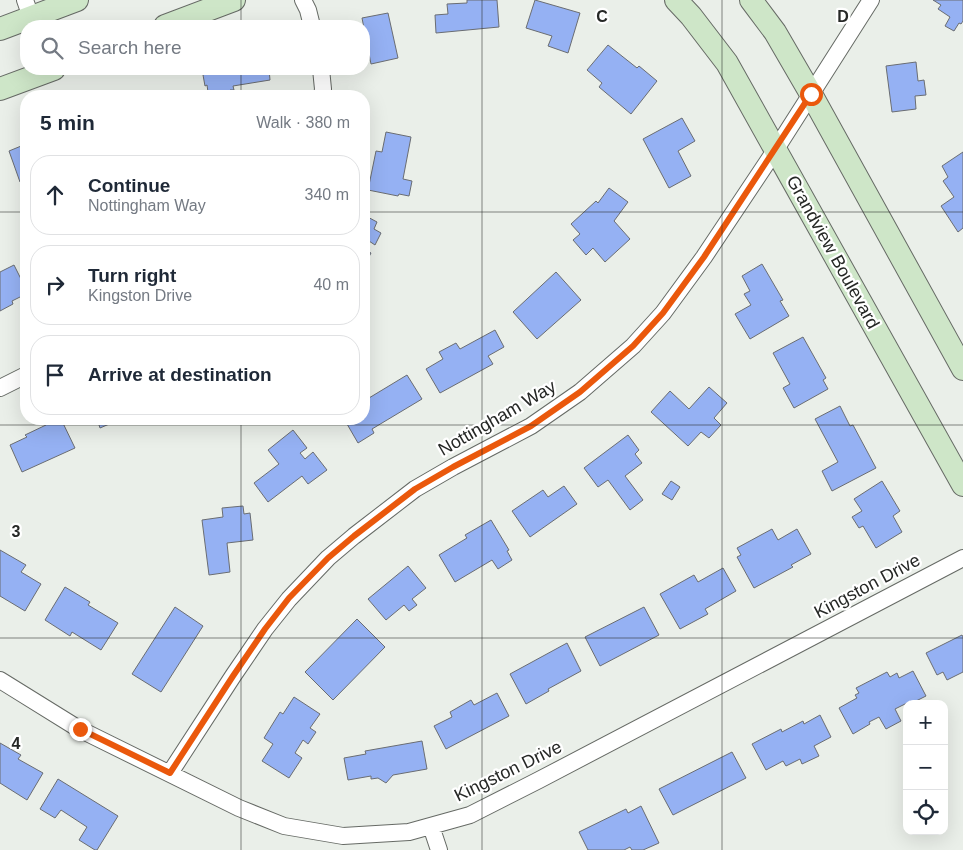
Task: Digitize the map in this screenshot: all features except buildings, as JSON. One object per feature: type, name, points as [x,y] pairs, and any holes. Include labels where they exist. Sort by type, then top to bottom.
[{"type":"street","points":[[0,29],[28,9],[77,0]]},
{"type":"street","points":[[181,20],[234,0]]},
{"type":"street","points":[[303,0],[310,20]]},
{"type":"street","name":"Grandview Boulevard","points":[[676,0],[691,16],[727,63],[963,485]]},
{"type":"street","points":[[751,0],[774,32],[811,94],[963,369]]},
{"type":"street","name":"Nottingham Way","points":[[170,773],[265,629],[289,598],[328,558],[415,489],[531,426],[564,404],[633,346],[663,313],[704,257],[776,149],[871,0]]},
{"type":"street","points":[[0,89],[38,75]]},
{"type":"street","points":[[322,75],[323,90]]},
{"type":"street","points":[[0,388],[20,378]]},
{"type":"street","name":"Kingston Drive","points":[[0,680],[80,729],[240,808],[284,826],[343,836],[409,832],[470,815],[963,558]]},
{"type":"street","points":[[432,826],[439,850]]},
{"type":"route","points":[[80,729],[170,773],[265,629],[289,598],[328,558],[415,489],[531,426],[580,392],[633,346],[663,313],[704,257],[811,94]]}]
